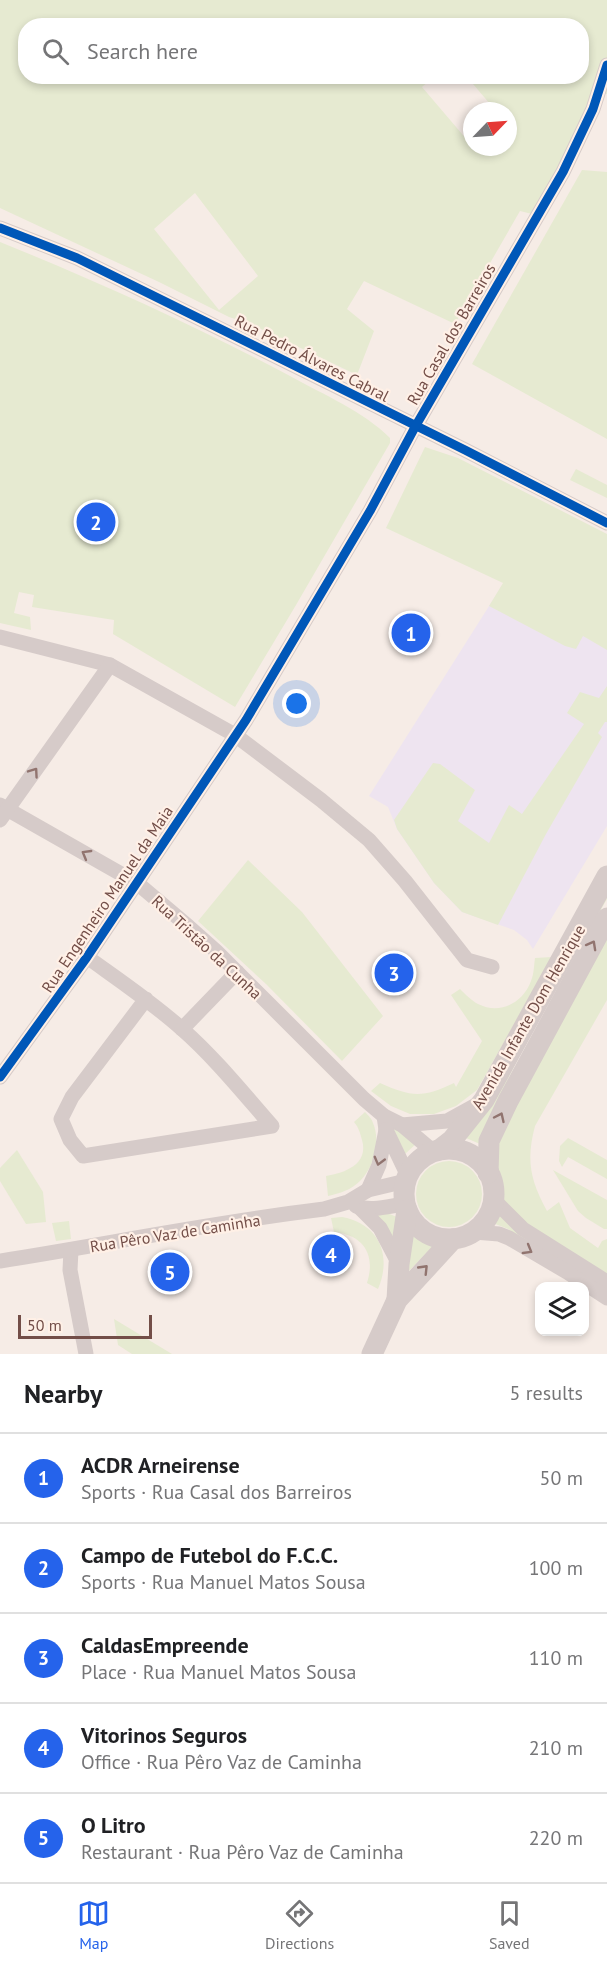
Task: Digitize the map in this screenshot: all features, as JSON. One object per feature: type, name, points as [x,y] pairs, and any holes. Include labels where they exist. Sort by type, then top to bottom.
[{"type":"main road","name":"Avenida Infante Dom Henrique","points":[[436,1151],[452,1140],[484,1100],[607,876]]},
{"type":"main road","name":"Avenida Infante Dom Henrique","points":[[488,1173],[489,1141],[508,1101],[607,918]]},
{"type":"main road","points":[[397,1300],[407,1178],[420,1159],[436,1151],[451,1149],[470,1155],[488,1173],[493,1199],[488,1216],[474,1232],[453,1239],[443,1239],[427,1233],[412,1220],[406,1207]]},
{"type":"main road","points":[[372,1354],[397,1300],[453,1239]]},
{"type":"street","name":"Rua Casal dos Barreiros","points":[[235,735],[370,511],[415,427],[563,172],[593,108],[607,65]]},
{"type":"street","name":"Rua Pedro Álvares Cabral","points":[[0,228],[77,258],[607,523]]},
{"type":"street","points":[[0,637],[110,665],[235,735],[369,840],[405,881],[467,960],[492,967]]},
{"type":"street","points":[[3,811],[110,665]]},
{"type":"street","name":"Rua Engenheiro Manuel da Maia","points":[[0,1077],[87,957],[235,735]]},
{"type":"street","name":"Rua Tristão da Cunha","points":[[3,811],[137,883],[237,972],[364,1099],[385,1123]]},
{"type":"street","points":[[87,957],[146,999],[182,1029],[223,1070],[272,1126],[83,1156],[70,1140],[61,1119],[72,1097],[146,999]]},
{"type":"street","points":[[182,1029],[237,972]]},
{"type":"street","points":[[385,1123],[402,1125],[447,1121],[484,1100]]},
{"type":"street","points":[[368,1190],[407,1178],[385,1123]]},
{"type":"street","points":[[354,1205],[368,1190],[379,1165],[385,1123]]},
{"type":"street","points":[[402,1125],[436,1151]]},
{"type":"street","points":[[493,1199],[523,1229],[607,1282]]},
{"type":"street","points":[[354,1205],[384,1208],[406,1207]]},
{"type":"street","points":[[354,1205],[381,1228],[399,1264]]},
{"type":"street","name":"Rua Pêro Vaz de Caminha","points":[[0,1261],[354,1205]]},
{"type":"street","points":[[474,1232],[499,1234],[508,1238],[607,1298]]},
{"type":"street","points":[[70,1250],[70,1270],[86,1354]]},
{"type":"shaded area","points":[[503,584],[607,619],[607,826],[533,949],[527,940],[514,930],[462,912],[434,883],[397,829],[388,807],[369,796]]},
{"type":"green space","points":[[0,0],[607,0],[607,94],[598,93],[536,215],[520,211],[455,324],[364,281],[347,309],[374,331],[357,375],[248,323],[229,317],[0,208]],"holes":[[[18,18],[589,18],[589,84],[473,84],[488,102],[517,102],[517,156],[463,156],[463,135],[422,87],[426,84],[18,84]],[[195,193],[258,276],[219,310],[154,229]]]},
{"type":"green space","points":[[582,170],[607,172],[607,439],[472,364]]},
{"type":"green space","points":[[0,242],[183,322],[255,358],[343,404],[390,438],[390,443],[235,707],[113,634],[114,620],[32,607],[34,595],[19,592],[14,613],[30,617],[31,630],[0,623]]},
{"type":"green space","points":[[425,447],[458,458],[607,534],[607,650],[583,636],[576,649],[565,646],[489,606],[503,583],[386,528]]},
{"type":"green space","points":[[576,469],[607,485],[607,498],[570,480]]},
{"type":"green space","points":[[607,686],[607,722],[598,733],[602,737],[546,834],[498,925],[462,912],[434,883],[397,829],[394,820],[433,763],[440,764],[475,790],[458,821],[489,843],[509,805],[522,814],[584,724],[567,713],[580,692],[599,698]]},
{"type":"green space","points":[[248,860],[302,912],[383,1016],[342,1061],[266,984],[198,921]]},
{"type":"green space","points":[[607,886],[607,899],[522,1050],[480,1144],[466,1138]]},
{"type":"green space","points":[[607,918],[607,1000],[535,1126],[530,1160],[533,1179],[547,1211],[559,1202],[570,1228],[598,1248],[602,1241],[607,1239],[607,1299],[589,1286],[589,1282],[583,1282],[508,1229],[493,1223],[499,1215],[493,1199],[489,1141]]},
{"type":"green space","points":[[552,957],[477,1090],[456,1106],[434,1114],[410,1114],[391,1106],[371,1091],[380,1083],[400,1091],[417,1094],[434,1091],[454,1083],[456,1087],[482,1041],[451,995],[460,989],[473,1001],[486,1007],[510,1005],[517,1001],[527,989],[533,975],[535,958]]},
{"type":"green space","points":[[365,1112],[372,1120],[376,1131],[374,1158],[366,1174],[354,1186],[328,1196],[326,1176],[348,1170],[359,1161],[362,1155],[362,1140],[354,1122]]},
{"type":"green space","points":[[391,1124],[417,1143],[405,1154]]},
{"type":"green space","points":[[568,1138],[607,1160],[607,1179],[568,1157],[562,1167],[559,1161],[560,1146]]},
{"type":"green space","points":[[17,1150],[43,1192],[46,1222],[26,1224],[0,1181],[0,1168]]},
{"type":"green space","points":[[455,1161],[473,1170],[480,1181],[482,1194],[480,1207],[473,1218],[462,1225],[443,1227],[425,1218],[418,1207],[416,1188],[425,1170],[436,1163]]},
{"type":"green space","points":[[553,1170],[607,1200],[607,1229],[578,1211]]},
{"type":"green space","points":[[370,1212],[387,1213],[397,1217],[394,1242]]},
{"type":"green space","points":[[342,1217],[366,1227],[380,1243],[384,1265],[378,1289],[367,1283],[370,1264],[365,1248],[353,1237],[334,1232],[331,1218]]},
{"type":"green space","points":[[69,1221],[71,1239],[56,1241],[52,1223]]},
{"type":"green space","points":[[412,1234],[433,1246],[404,1276]]},
{"type":"green space","points":[[114,1319],[172,1354],[132,1354],[118,1345]]},
{"type":"cycle path","points":[[0,1077],[87,957],[246,720],[370,511],[415,427],[563,172],[593,109],[607,65]]},
{"type":"cycle path","points":[[0,228],[77,258],[607,523]]},
{"type":"place","name":"Campo de Futebol do F.C.C.","points":[[96,522]]},
{"type":"place","name":"ACDR Arneirense","points":[[411,633]]},
{"type":"place","name":"CaldasEmpreende","points":[[394,973]]},
{"type":"place","name":"Vitorinos Seguros","points":[[331,1254]]},
{"type":"place","name":"O Litro","points":[[170,1272]]}]
